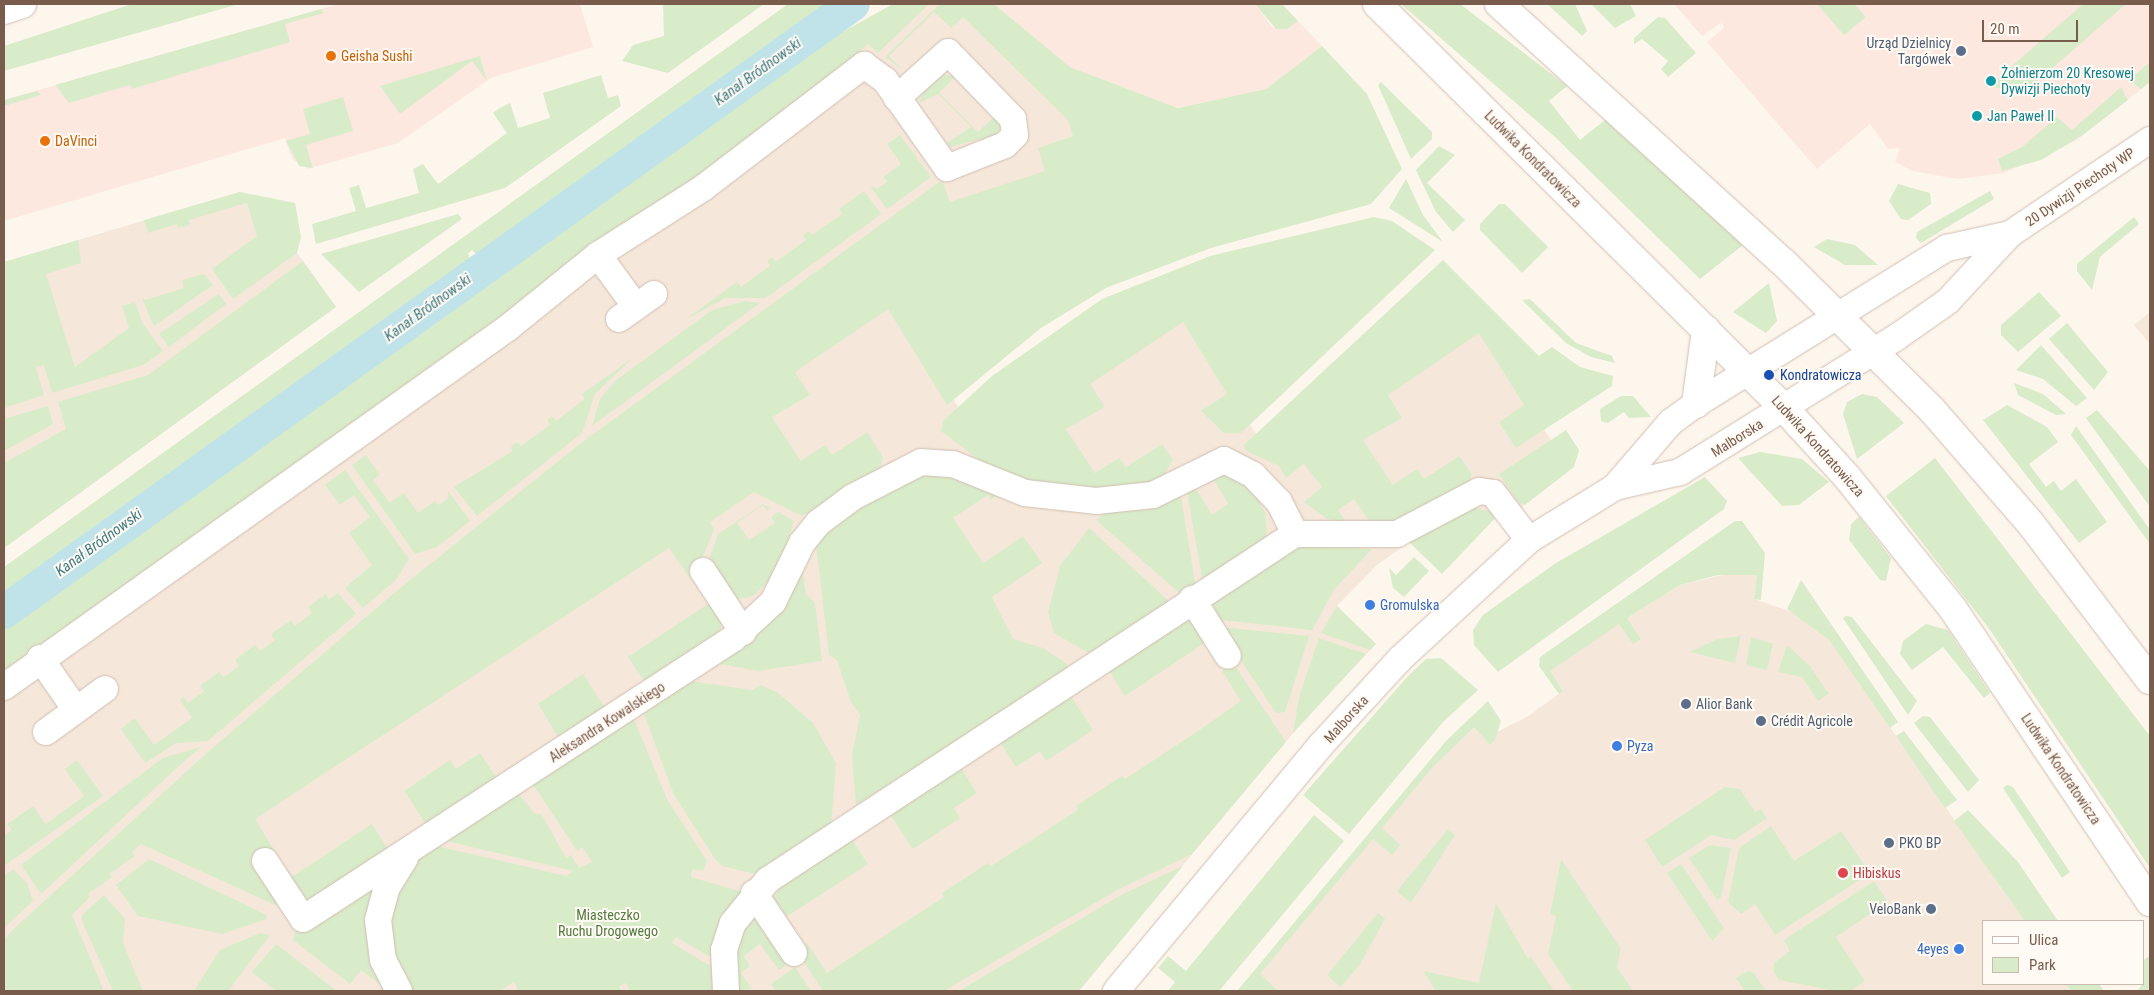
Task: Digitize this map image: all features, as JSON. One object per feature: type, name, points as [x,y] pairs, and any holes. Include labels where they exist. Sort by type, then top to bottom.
[{"type":"main road","points":[[4,10],[22,4]]},
{"type":"main road","name":"Ludwika Kondratowicza","points":[[1377,4],[1784,408],[1848,477],[1953,609],[2150,902]]},
{"type":"main road","points":[[1499,4],[1839,315],[1875,351],[1998,484],[2150,680]]},
{"type":"main road","points":[[1696,404],[1706,330]]},
{"type":"street","points":[[4,687],[40,658],[126,604],[485,345],[598,254],[704,188],[864,64],[885,80],[947,168],[1005,145],[1015,135],[1014,119],[948,52],[898,98]]},
{"type":"street","name":"20 Dywizji Piechoty WP","points":[[1875,351],[1948,301],[2010,234],[2150,140]]},
{"type":"street","name":"20 Dywizji Piechoty WP","points":[[1839,315],[1947,248],[2010,234]]},
{"type":"street","points":[[598,254],[636,307]]},
{"type":"street","name":"Malborska","points":[[1116,991],[1361,702],[1435,625],[1529,540],[1615,487],[1671,422],[1696,404],[1839,315]]},
{"type":"street","name":"Malborska","points":[[1615,487],[1680,472],[1875,351]]},
{"type":"street","name":"Aleksandra Kowalskiego","points":[[265,861],[303,919],[410,852],[742,632],[772,602],[802,543],[818,524],[900,470],[936,461],[1025,493],[1096,501],[1153,495],[1224,460],[1254,475],[1278,502],[1295,534]]},
{"type":"street","points":[[726,991],[724,950],[732,923],[754,893],[1192,599],[1295,534],[1396,534],[1479,491],[1493,492],[1529,540]]},
{"type":"street","points":[[703,571],[742,632]]},
{"type":"street","points":[[1192,599],[1228,656]]},
{"type":"street","points":[[40,658],[76,710]]},
{"type":"street","points":[[46,732],[106,689]]},
{"type":"street","points":[[399,991],[383,960],[378,920],[392,875],[410,852]]},
{"type":"street","points":[[754,893],[794,953]]},
{"type":"shaded area","points":[[339,4],[580,4],[593,47],[491,78],[398,143],[308,169],[292,159],[285,138],[4,221],[4,100]]},
{"type":"shaded area","points":[[905,4],[971,4],[1128,161],[857,252],[959,408],[1156,279],[1276,465],[1480,332],[1566,463],[1502,526],[1500,513],[1409,542],[1377,565],[1337,606],[1376,644],[1300,725],[1078,991],[4,991],[4,658]]},
{"type":"shaded area","points":[[994,4],[1255,4],[1273,28],[1287,29],[1298,21],[1322,46],[1266,89],[1178,108],[1070,67]]},
{"type":"shaded area","points":[[1674,4],[2150,4],[2150,82],[2075,141],[2004,173],[1957,179],[1913,171],[1895,162],[1900,148],[1888,149],[1870,124],[1817,169],[1707,42],[1724,28],[1722,22],[1702,36]]},
{"type":"shaded area","points":[[240,192],[285,236],[336,307],[4,548],[4,262]]},
{"type":"shaded area","points":[[2150,312],[2150,344],[2134,325]]},
{"type":"shaded area","points":[[1731,573],[1757,575],[1754,599],[1797,614],[1829,640],[2024,920],[1982,920],[1982,985],[2070,985],[2074,991],[1242,991],[1470,718],[1487,737],[1527,717],[1563,691],[1549,671],[1619,623],[1634,643],[1641,639],[1627,618],[1680,585]]},
{"type":"green space","points":[[132,4],[239,4],[4,71],[4,46]]},
{"type":"green space","points":[[663,4],[764,4],[668,73],[622,61],[633,45],[664,36]]},
{"type":"green space","points":[[788,4],[826,4],[477,255],[472,250],[468,254],[471,259],[4,595],[4,567]]},
{"type":"green space","points":[[893,4],[929,4],[878,53],[868,44],[803,100],[4,672],[4,630],[828,40]]},
{"type":"green space","points":[[940,4],[994,4],[1070,67],[1178,108],[1266,89],[1322,46],[1367,94],[1402,169],[1371,204],[1211,248],[1106,288],[1041,328],[947,405],[888,309],[795,372],[810,395],[772,417],[801,461],[825,445],[832,455],[867,432],[883,457],[880,470],[802,516],[754,492],[710,522],[714,529],[696,573],[689,577],[669,548],[255,819],[274,850],[284,905],[275,905],[141,844],[132,852],[135,856],[109,874],[112,877],[88,894],[90,897],[72,915],[104,991],[4,991],[4,939],[18,925],[208,752],[394,593],[581,443],[942,180],[950,202],[1045,171],[1038,148],[1073,136],[1068,120],[963,17],[951,28],[934,12],[889,56],[903,70],[885,57]]},
{"type":"green space","points":[[1255,4],[1282,4],[1298,21],[1287,29],[1276,29]]},
{"type":"green space","points":[[1401,4],[1460,4],[1567,86],[1549,101],[1580,140],[1605,120],[1743,245],[1700,279],[1554,136]]},
{"type":"green space","points":[[1547,4],[1575,4],[1587,31],[1582,36]]},
{"type":"green space","points":[[1591,4],[1630,4],[1636,16],[1615,28]]},
{"type":"green space","points":[[1817,4],[1854,4],[1866,17],[1844,35]]},
{"type":"green space","points":[[2083,4],[2126,4],[2026,91],[1988,87]]},
{"type":"green space","points":[[321,9],[324,13],[285,24],[290,42],[132,89],[130,85],[69,103],[55,85]]},
{"type":"green space","points":[[1658,17],[1665,18],[1696,53],[1668,77],[1661,69],[1668,61],[1642,39],[1634,44],[1634,38]]},
{"type":"green space","points":[[480,56],[487,81],[472,61],[400,114],[380,86]]},
{"type":"green space","points":[[2150,62],[2150,82],[2141,89],[2129,80]]},
{"type":"green space","points":[[943,74],[955,77],[939,93],[978,132],[994,117],[1001,126],[996,135],[950,147],[947,143],[971,127],[938,94],[919,103],[924,91]]},
{"type":"green space","points":[[601,75],[608,98],[618,95],[621,106],[505,188],[316,244],[312,224],[356,211],[349,188],[359,185],[366,208],[419,193],[413,169],[423,164],[438,184],[507,133],[493,113],[498,109],[510,103],[518,128],[550,118],[543,93]]},
{"type":"green space","points":[[1381,82],[1432,132],[1432,139],[1411,159],[1378,85]]},
{"type":"green space","points":[[2121,87],[2128,100],[2083,135],[2041,160],[2002,171],[1998,159],[2022,147],[2057,117],[2072,130]]},
{"type":"green space","points":[[37,91],[41,95],[4,106],[4,100]]},
{"type":"green space","points":[[343,97],[353,131],[306,145],[313,168],[299,166],[286,141],[310,134],[303,109]]},
{"type":"green space","points":[[900,135],[931,177],[887,209],[870,186],[877,189],[887,182],[884,177],[901,164],[887,144]]},
{"type":"green space","points":[[1439,146],[1455,155],[1427,183],[1465,220],[1453,232],[1436,212],[1416,170]]},
{"type":"green space","points":[[1406,179],[1423,215],[1443,242],[1389,208]]},
{"type":"green space","points":[[1898,184],[1930,193],[1931,204],[1908,220],[1901,219],[1889,201]]},
{"type":"green space","points":[[864,191],[881,214],[766,298],[725,298],[685,320],[737,282],[741,287],[770,266],[767,261],[772,257],[776,262],[806,240],[803,235],[809,231],[812,235],[842,214],[839,209]]},
{"type":"green space","points":[[1990,191],[1994,199],[1921,243],[1916,238],[1917,232]]},
{"type":"green space","points":[[240,192],[295,203],[301,237],[297,253],[233,299],[212,269],[257,236],[247,203],[189,220],[190,225],[178,228],[177,224],[148,233],[144,220]]},
{"type":"green space","points":[[1499,204],[1505,204],[1548,247],[1522,273],[1480,230],[1480,224]]},
{"type":"green space","points":[[458,214],[462,219],[359,292],[321,254]]},
{"type":"green space","points":[[1374,217],[1392,221],[1435,250],[1241,433],[1224,433],[1201,411],[1227,394],[1183,322],[1090,384],[1105,407],[1066,429],[1095,473],[1119,458],[1126,467],[1162,444],[1173,459],[1162,480],[1105,490],[1046,488],[990,468],[941,431],[943,421],[992,376],[1102,299],[1210,256]]},
{"type":"green space","points":[[2134,217],[2139,224],[2100,257],[2092,290],[2077,271],[2077,264]]},
{"type":"green space","points":[[1827,239],[1855,245],[1878,265],[1845,265],[1814,247]]},
{"type":"green space","points":[[78,240],[81,263],[46,274],[75,367],[129,328],[122,306],[135,302],[143,324],[163,351],[143,365],[52,393],[44,365],[36,367],[44,395],[4,408],[4,262]]},
{"type":"green space","points":[[1443,260],[1539,356],[1552,347],[1580,367],[1613,376],[1612,386],[1516,448],[1499,422],[1524,405],[1479,333],[1388,395],[1402,418],[1363,440],[1393,485],[1417,469],[1424,479],[1459,456],[1472,474],[1470,481],[1423,511],[1375,530],[1354,499],[1338,510],[1349,526],[1326,518],[1304,502],[1322,487],[1304,464],[1286,478],[1279,466],[1246,451],[1244,445]]},
{"type":"green space","points":[[303,261],[336,307],[4,548],[4,463],[66,429],[58,402],[148,375]]},
{"type":"green space","points":[[204,274],[213,285],[154,326],[141,296],[145,300],[184,288],[182,280]]},
{"type":"green space","points":[[1769,283],[1777,321],[1766,333],[1733,312]]},
{"type":"green space","points":[[2039,292],[2061,316],[2018,352],[2001,335],[2001,325]]},
{"type":"green space","points":[[219,294],[226,304],[169,347],[159,334]]},
{"type":"green space","points":[[1530,299],[1576,343],[1612,356],[1615,363],[1591,357],[1566,343],[1522,300]]},
{"type":"green space","points":[[745,301],[760,303],[592,426],[600,399],[615,381],[712,310]]},
{"type":"green space","points":[[2067,323],[2108,372],[2094,390],[2049,339]]},
{"type":"green space","points":[[2041,345],[2087,398],[2076,406],[2043,379],[2016,370]]},
{"type":"green space","points":[[634,357],[595,394],[582,433],[477,516],[454,487],[513,451],[511,446],[517,442],[521,446],[550,425],[547,420],[552,416],[556,421],[585,399],[582,394]]},
{"type":"green space","points":[[2014,383],[2043,394],[2066,414],[2056,415],[2018,395]]},
{"type":"green space","points":[[1862,394],[1877,397],[1904,423],[1857,459],[1843,414],[1847,402]]},
{"type":"green space","points":[[1621,396],[1633,396],[1651,417],[1629,418],[1624,412],[1608,423],[1601,421],[1600,409]]},
{"type":"green space","points":[[2007,405],[2047,427],[2058,442],[2029,464],[2046,487],[2054,481],[2061,491],[2076,479],[2107,522],[2079,543],[1983,420]]},
{"type":"green space","points":[[48,406],[53,424],[4,451],[4,419]]},
{"type":"green space","points":[[2097,410],[2150,471],[2150,507],[2086,418]]},
{"type":"green space","points":[[2076,426],[2150,530],[2150,544],[2071,435]]},
{"type":"green space","points":[[1566,430],[1579,450],[1574,467],[1525,505],[1519,503],[1499,474]]},
{"type":"green space","points":[[1760,452],[1802,459],[1829,482],[1799,505],[1782,506],[1738,458]]},
{"type":"green space","points":[[366,455],[380,475],[373,480],[390,503],[404,493],[418,513],[435,501],[439,505],[448,498],[448,491],[470,521],[437,547],[415,554],[352,465]]},
{"type":"green space","points":[[1935,458],[2150,736],[2150,868],[1990,630],[1886,496]]},
{"type":"green space","points":[[345,470],[409,559],[396,580],[363,608],[345,588],[372,565],[349,533],[370,517],[354,495],[340,505],[325,485]]},
{"type":"green space","points":[[944,474],[999,494],[991,500],[988,495],[953,518],[983,563],[1023,536],[1042,563],[992,597],[1013,639],[1043,648],[1067,664],[1068,670],[856,805],[852,755],[860,715],[851,702],[837,660],[829,655],[816,544],[858,506],[918,476]]},
{"type":"green space","points":[[1220,474],[1237,478],[1253,492],[1265,512],[1267,532],[1265,538],[1203,583],[1187,492],[1194,485],[1212,515],[1228,504],[1211,475]]},
{"type":"green space","points":[[1705,477],[1727,501],[1724,509],[1498,672],[1474,645],[1473,630],[1483,615],[1556,563]]},
{"type":"green space","points":[[1176,495],[1181,497],[1196,588],[1183,596],[1096,520],[1107,511]]},
{"type":"green space","points":[[763,504],[770,508],[767,511],[763,505],[737,523],[749,540],[775,523],[771,517],[778,512],[794,521],[779,571],[753,596],[735,600],[707,565],[718,534]]},
{"type":"green space","points":[[1473,508],[1500,513],[1442,574],[1409,542]]},
{"type":"green space","points":[[1859,517],[1891,558],[1886,581],[1880,580],[1849,540],[1851,524]]},
{"type":"green space","points":[[1735,521],[1742,521],[1765,553],[1761,600],[1754,599],[1757,575],[1718,575],[1680,585],[1627,618],[1641,639],[1633,644],[1619,624],[1550,671],[1563,691],[1559,694],[1539,666],[1540,657]]},
{"type":"green space","points":[[1089,528],[1172,604],[1090,654],[1054,633],[1048,612],[1060,566]]},
{"type":"green space","points":[[1304,545],[1372,549],[1334,590],[1312,630],[1214,619],[1214,601],[1288,551]]},
{"type":"green space","points":[[1414,557],[1429,571],[1404,597],[1393,588],[1389,568],[1396,575]]},
{"type":"green space","points":[[802,568],[806,594],[815,603],[822,661],[758,671],[720,664]]},
{"type":"green space","points":[[1801,580],[1898,722],[1890,728],[1829,640],[1787,609]]},
{"type":"green space","points":[[338,593],[356,614],[208,741],[176,743],[145,763],[121,729],[135,718],[154,745],[192,718],[180,700],[184,697],[188,703],[204,691],[200,686],[219,672],[224,677],[239,666],[235,660],[255,645],[260,651],[275,640],[271,634],[291,620],[295,626],[312,613],[308,607],[326,594],[329,599]]},
{"type":"green space","points":[[714,600],[723,621],[719,633],[647,685],[628,657]]},
{"type":"green space","points":[[1337,606],[1376,644],[1370,650],[1321,633]]},
{"type":"green space","points":[[1846,616],[1852,617],[1917,701],[1908,715],[1843,618]]},
{"type":"green space","points":[[1186,620],[1195,623],[1209,640],[1125,696],[1108,669]]},
{"type":"green space","points":[[1926,624],[1948,630],[1990,693],[1984,698],[1943,647],[1912,670],[1900,654],[1903,641]]},
{"type":"green space","points":[[1219,627],[1309,636],[1285,712],[1276,713]]},
{"type":"green space","points":[[1741,636],[1735,663],[1690,652],[1717,639]]},
{"type":"green space","points":[[1751,637],[1773,644],[1767,670],[1746,665]]},
{"type":"green space","points":[[1319,638],[1366,654],[1293,733],[1300,694]]},
{"type":"green space","points":[[1787,645],[1810,666],[1829,694],[1818,701],[1802,677],[1778,672]]},
{"type":"green space","points":[[1441,658],[1478,690],[1443,722],[1349,834],[1303,795],[1408,676],[1426,659]]},
{"type":"green space","points":[[1233,663],[1286,742],[1192,854],[1119,889],[944,991],[823,991],[804,962],[804,945],[807,943],[827,973],[944,897],[942,893],[988,863],[991,866],[1078,810],[1076,806],[1122,776],[1125,779],[1241,701],[1222,671]]},
{"type":"green space","points":[[583,674],[607,711],[561,742],[538,704]]},
{"type":"green space","points":[[690,681],[752,690],[761,685],[777,692],[813,723],[836,763],[831,827],[759,875],[722,866],[715,859],[674,795],[644,714]]},
{"type":"green space","points":[[1071,696],[1093,730],[1046,761],[1040,751],[1016,767],[1000,742]]},
{"type":"green space","points":[[1488,701],[1501,721],[1495,740],[1490,745],[1474,727],[1431,769],[1382,828],[1400,845],[1392,855],[1373,839],[1260,974],[1278,991],[1237,991],[1446,741]]},
{"type":"green space","points":[[1923,716],[1930,717],[1979,780],[1968,792],[1914,723]]},
{"type":"green space","name":"Miasteczko Ruchu Drogowego","points":[[633,717],[667,799],[707,861],[703,871],[692,869],[691,877],[742,892],[732,904],[714,959],[676,937],[672,943],[714,968],[716,991],[630,991],[626,983],[619,986],[621,991],[515,991],[518,989],[514,982],[500,991],[411,991],[389,942],[394,896],[414,864],[436,846],[566,876],[574,871],[450,842],[449,838],[518,793],[534,813],[542,815],[566,858],[571,855],[579,868],[592,862],[582,847],[577,851],[532,783]]},
{"type":"green space","points":[[1904,731],[1957,800],[1945,808],[1896,736]]},
{"type":"green space","points":[[201,747],[41,894],[21,865],[163,758]]},
{"type":"green space","points":[[480,753],[499,782],[429,829],[404,791],[450,760],[456,769]]},
{"type":"green space","points":[[77,760],[103,796],[4,866],[4,836],[12,830],[7,824],[33,806],[46,824],[84,796],[65,769]]},
{"type":"green space","points":[[961,768],[977,793],[954,808],[960,818],[913,849],[889,813]]},
{"type":"green space","points":[[2007,785],[2013,787],[2070,872],[2062,878],[2003,788]]},
{"type":"green space","points":[[1725,787],[1740,789],[1755,812],[1761,809],[1767,818],[1734,840],[1711,835],[1662,867],[1645,840]]},
{"type":"green space","points":[[1968,810],[2018,862],[2057,920],[2024,920],[1954,821]]},
{"type":"green space","points":[[1314,815],[1344,841],[1219,991],[1168,991],[1175,982],[1158,968],[1168,956],[1186,971]]},
{"type":"green space","points":[[372,824],[391,854],[308,903],[287,880]]},
{"type":"green space","points":[[1771,826],[1794,861],[1841,831],[1870,873],[1775,935],[1755,904],[1741,914],[1728,902],[1739,848]]},
{"type":"green space","points":[[1448,829],[1455,835],[1411,903],[1397,891]]},
{"type":"green space","points":[[851,838],[868,864],[783,919],[774,899],[781,885]]},
{"type":"green space","points":[[1710,845],[1731,848],[1721,897],[1717,900],[1689,858]]},
{"type":"green space","points":[[149,859],[267,915],[266,919],[222,934],[138,916],[116,885]]},
{"type":"green space","points":[[1561,859],[1621,949],[1617,967],[1633,991],[1573,991],[1548,954],[1556,916],[1550,914]]},
{"type":"green space","points":[[1681,864],[1724,928],[1712,941],[1667,873]]},
{"type":"green space","points":[[1183,866],[1079,991],[959,991],[1121,895]]},
{"type":"green space","points":[[13,869],[27,883],[33,901],[4,928],[4,876]]},
{"type":"green space","points":[[1874,881],[1888,902],[1836,937],[1865,981],[1850,991],[1836,991],[1779,980],[1773,970],[1774,963],[1790,951],[1784,940]]},
{"type":"green space","points":[[365,887],[373,888],[382,986],[361,970],[350,984],[293,940],[295,932]]},
{"type":"green space","points":[[104,895],[125,919],[123,943],[143,991],[113,991],[82,921],[82,915]]},
{"type":"green space","points":[[1496,903],[1528,959],[1531,957],[1554,991],[1436,991],[1423,971],[1479,983]]},
{"type":"green space","points":[[1378,913],[1385,919],[1359,966],[1340,987],[1327,975]]},
{"type":"green space","points":[[755,916],[791,962],[779,970],[760,944],[744,956],[750,966],[741,973],[752,989],[736,991],[733,975],[740,933]]},
{"type":"green space","points":[[260,933],[270,935],[228,991],[194,991],[220,950]]},
{"type":"green space","points":[[276,944],[337,991],[276,991],[252,972]]},
{"type":"green space","points":[[2149,956],[2150,991],[2137,991],[2144,985],[2144,960]]},
{"type":"green space","points":[[795,967],[811,991],[776,991],[771,984]]},
{"type":"green space","points":[[1747,971],[1753,972],[1766,991],[1745,991],[1736,978]]},
{"type":"green space","points":[[2067,985],[2100,985],[2104,991],[2071,991]]},
{"type":"waterway","name":"Kanał Bródnowski","points":[[4,612],[853,4]]},
{"type":"place","name":"Urząd Dzielnicy Targówek","points":[[1961,51]]},
{"type":"place","name":"Geisha Sushi","points":[[331,56]]},
{"type":"place","name":"Żołnierzom 20 Kresowej Dywizji Piechoty","points":[[1991,81]]},
{"type":"place","name":"Jan Paweł II","points":[[1977,116]]},
{"type":"place","name":"DaVinci","points":[[45,141]]},
{"type":"place","name":"Kondratowicza","points":[[1769,375]]},
{"type":"place","name":"Gromulska","points":[[1370,605]]},
{"type":"place","name":"Alior Bank","points":[[1686,704]]},
{"type":"place","name":"Crédit Agricole","points":[[1761,721]]},
{"type":"place","name":"Pyza","points":[[1617,746]]},
{"type":"place","name":"PKO BP","points":[[1889,843]]},
{"type":"place","name":"Hibiskus","points":[[1843,873]]},
{"type":"place","name":"VeloBank","points":[[1931,909]]},
{"type":"place","name":"4eyes","points":[[1959,949]]}]
